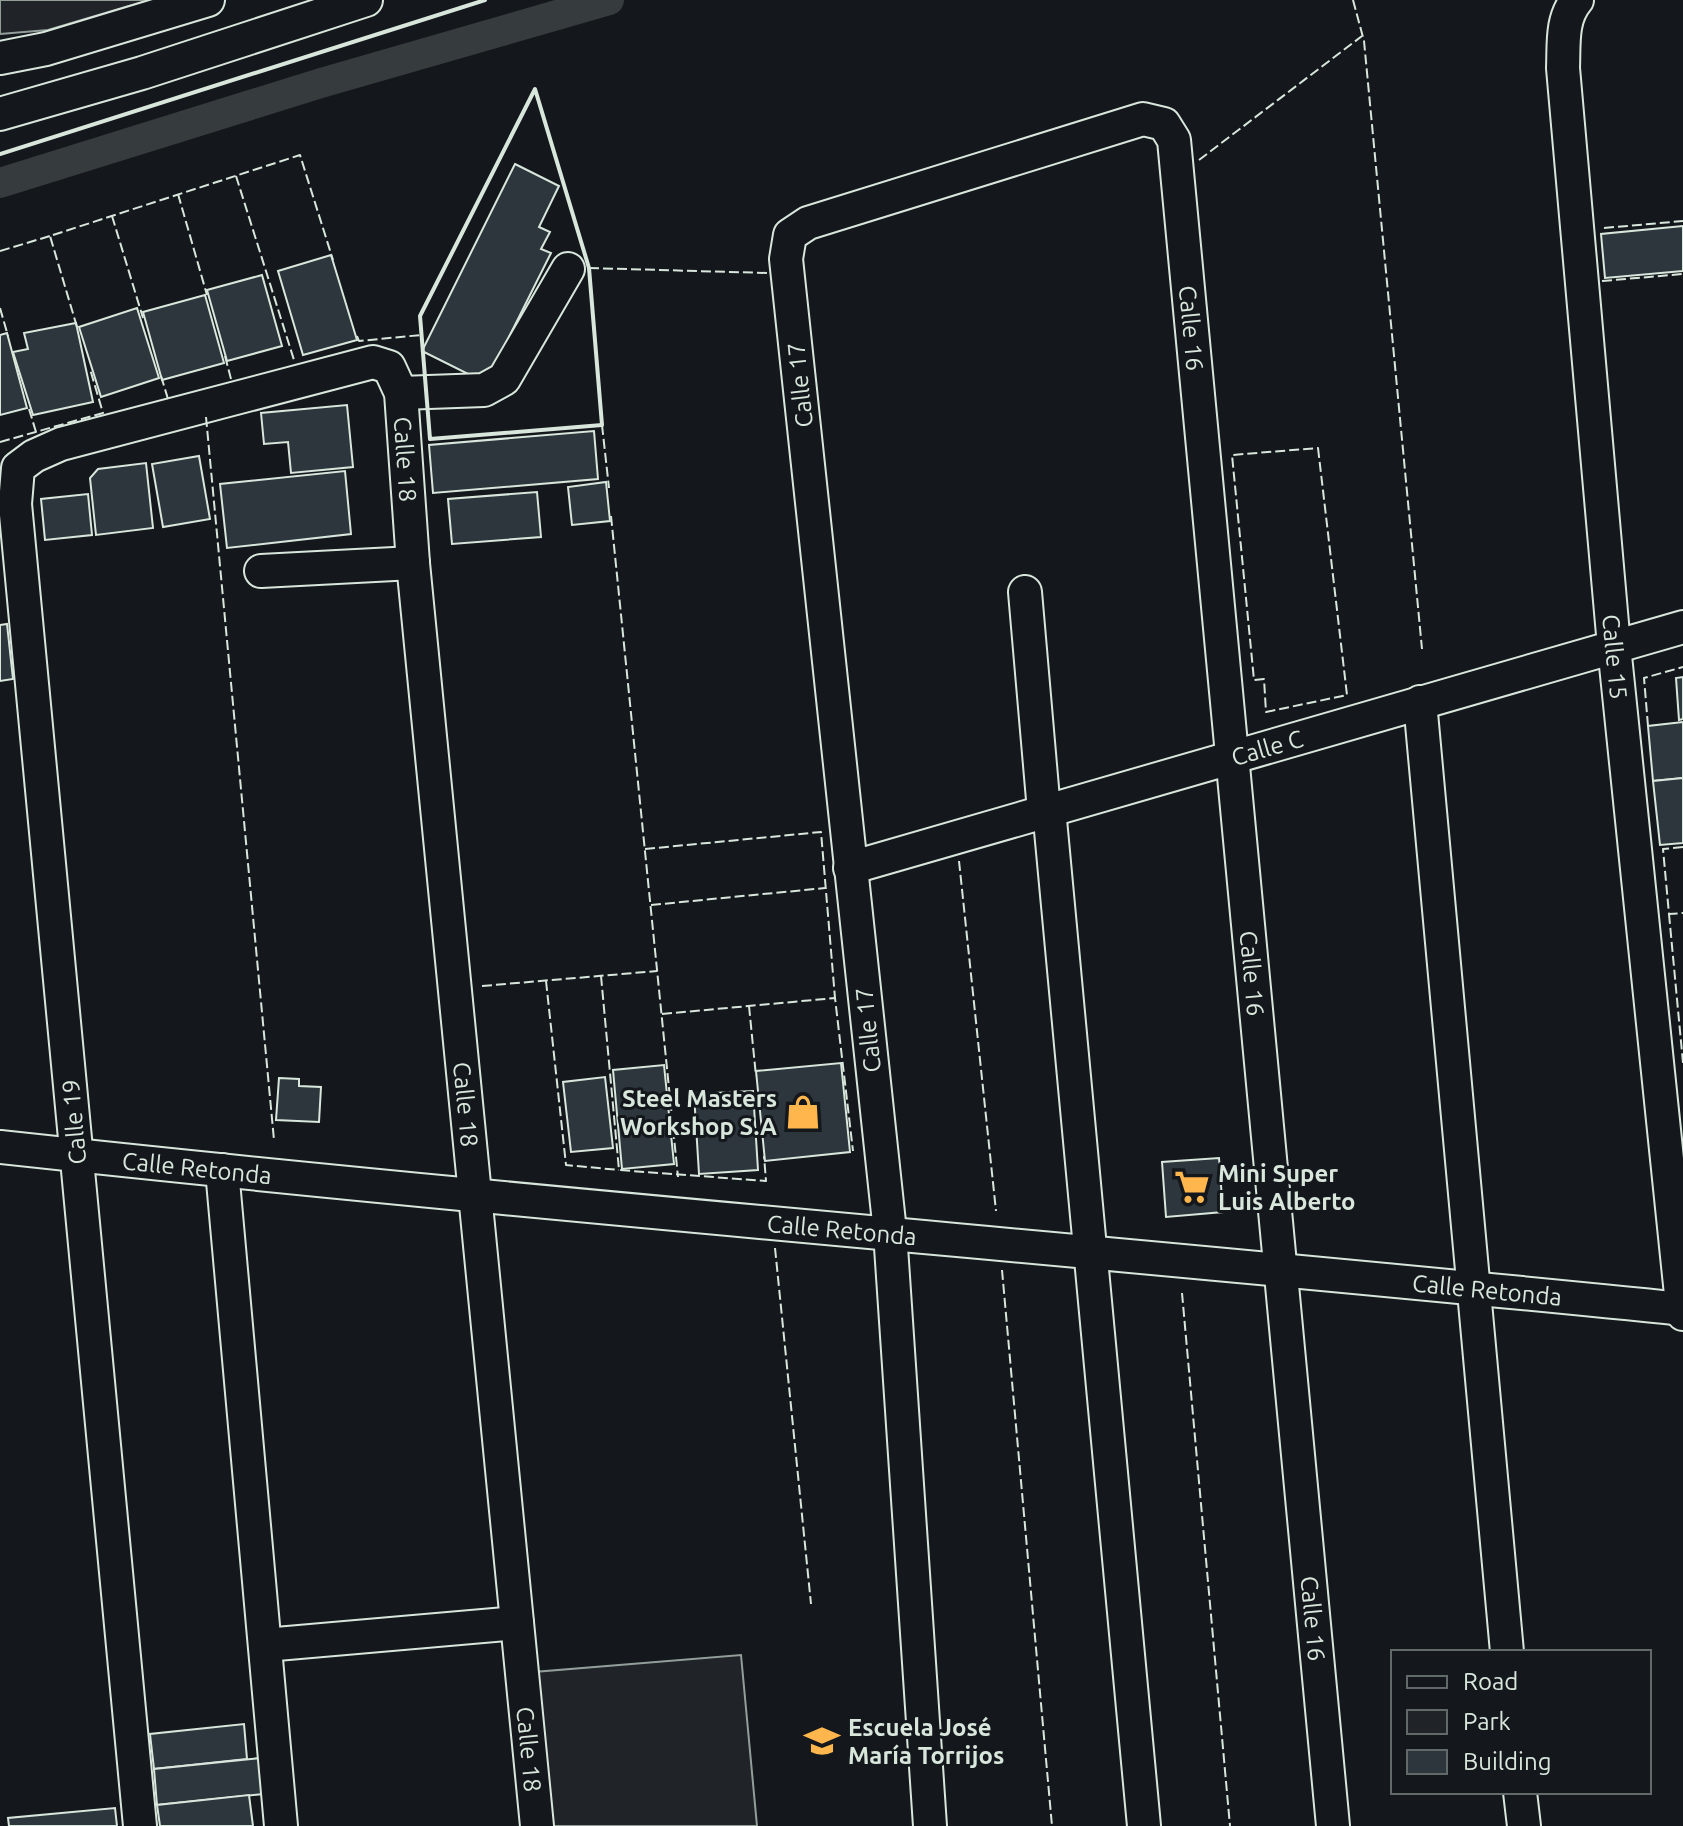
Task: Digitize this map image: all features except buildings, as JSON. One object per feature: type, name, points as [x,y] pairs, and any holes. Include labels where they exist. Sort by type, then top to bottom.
[{"type":"street","points":[[0,58],[46,49],[208,0]]},
{"type":"street","points":[[0,114],[142,73],[366,0]]},
{"type":"street","name":"Calle 15","points":[[1577,0],[1564,25],[1563,68],[1614,646],[1683,1311]]},
{"type":"street","name":"Calle 16","points":[[790,235],[808,223],[1143,119],[1164,124],[1174,140],[1333,1826]]},
{"type":"street","name":"Calle 17","points":[[790,235],[786,259],[890,1232],[930,1826]]},
{"type":"street","points":[[399,388],[484,390],[504,379],[568,269]]},
{"type":"street","name":"Calle 19","points":[[140,1826],[15,504],[18,468],[34,456],[61,444],[373,362],[389,367],[399,388]]},
{"type":"street","name":"Calle 18","points":[[399,388],[413,563],[537,1826]]},
{"type":"street","points":[[261,571],[413,563]]},
{"type":"street","points":[[1025,592],[1144,1826]]},
{"type":"street","name":"Calle C","points":[[850,868],[1683,627]]},
{"type":"street","points":[[1420,702],[1507,1650]]},
{"type":"street","name":"Calle Retonda","points":[[0,1147],[476,1196],[1474,1287],[1683,1311]]},
{"type":"street","points":[[222,1170],[281,1826]]},
{"type":"street","points":[[265,1645],[517,1623]]},
{"type":"street","points":[[1520,1794],[1524,1826]]},
{"type":"green space","points":[[0,0],[149,0],[48,30],[0,34]]},
{"type":"green space","points":[[741,1655],[757,1826],[549,1826],[534,1672]]},
{"type":"waterway","points":[[0,183],[321,83],[609,0]]},
{"type":"fence","points":[[1353,0],[1364,41],[1422,649]]},
{"type":"fence","points":[[1199,160],[1362,36]]},
{"type":"fence","points":[[77,327],[50,236],[300,155],[333,260]]},
{"type":"fence","points":[[236,176],[294,360]]},
{"type":"fence","points":[[178,194],[207,295]]},
{"type":"fence","points":[[112,216],[143,318]]},
{"type":"fence","points":[[1604,228],[1683,221]]},
{"type":"fence","points":[[0,251],[50,236]]},
{"type":"fence","points":[[589,268],[767,273]]},
{"type":"fence","points":[[1602,281],[1683,274]]},
{"type":"fence","points":[[0,308],[8,336]]},
{"type":"fence","points":[[357,336],[359,341],[421,335]]},
{"type":"fence","points":[[225,356],[231,379]]},
{"type":"fence","points":[[0,442],[103,413],[90,369]]},
{"type":"fence","points":[[161,376],[168,399]]},
{"type":"fence","points":[[29,409],[36,432]]},
{"type":"fence","points":[[206,417],[274,1140]]},
{"type":"fence","points":[[602,425],[609,488]]},
{"type":"fence","points":[[1318,448],[1347,695],[1266,712],[1264,679],[1254,680],[1232,455],[1318,448]]},
{"type":"fence","points":[[611,516],[678,1177]]},
{"type":"fence","points":[[1648,726],[1644,678],[1683,667]]},
{"type":"fence","points":[[645,849],[821,832],[835,998]]},
{"type":"fence","points":[[1683,847],[1663,849],[1669,914],[1683,913]]},
{"type":"fence","points":[[959,861],[996,1211]]},
{"type":"fence","points":[[651,905],[825,888]]},
{"type":"fence","points":[[1669,914],[1683,1063]]},
{"type":"fence","points":[[482,986],[657,971]]},
{"type":"fence","points":[[601,976],[619,1170],[766,1181],[764,1156]]},
{"type":"fence","points":[[546,981],[566,1165],[619,1170]]},
{"type":"fence","points":[[662,1014],[835,998],[853,1151]]},
{"type":"fence","points":[[749,1006],[756,1076]]},
{"type":"fence","points":[[775,1248],[811,1604]]},
{"type":"fence","points":[[1002,1270],[1052,1826]]},
{"type":"fence","points":[[1182,1293],[1230,1826]]},
{"type":"wall","points":[[0,154],[485,0]]},
{"type":"wall","points":[[535,89],[589,268],[602,425],[430,439],[420,316],[535,89]]},
{"type":"place","name":"Steel Masters Workshop S.A","points":[[803,1112]]},
{"type":"place","name":"Mini Super Luis Alberto","points":[[1192,1187]]},
{"type":"place","name":"Escuela José María Torrijos","points":[[822,1741]]}]
